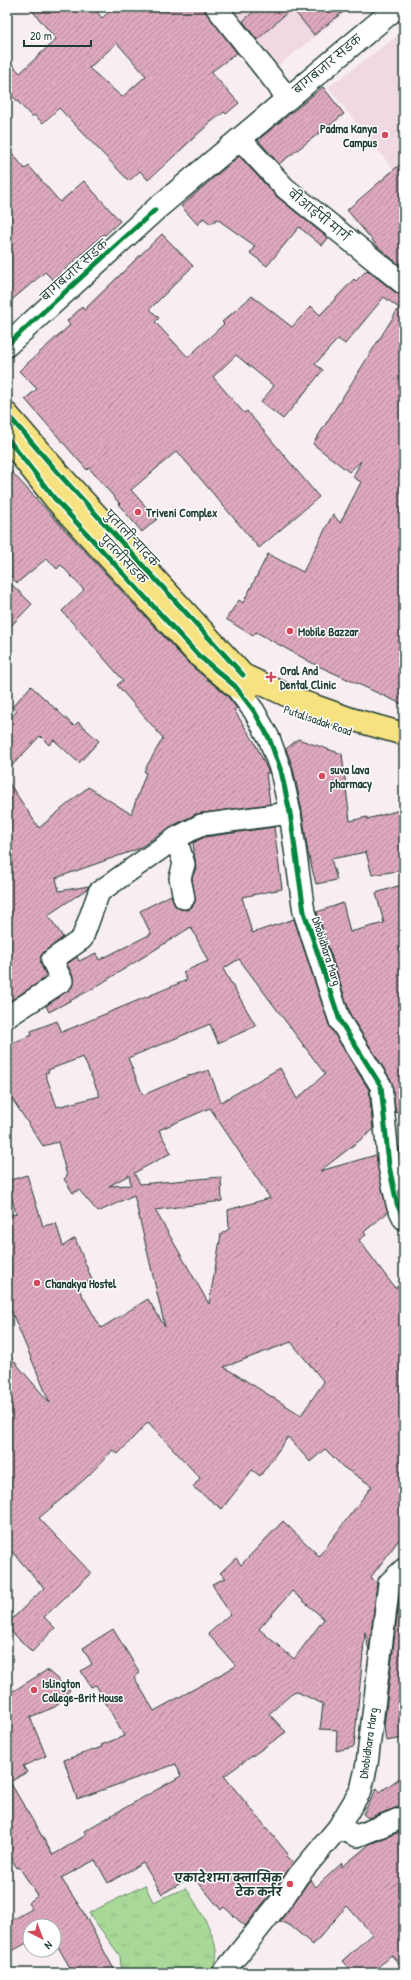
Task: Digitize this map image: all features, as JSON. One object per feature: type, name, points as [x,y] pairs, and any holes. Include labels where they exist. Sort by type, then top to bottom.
[{"type":"main road","name":"बागबजार सडक","points":[[7,346],[155,210],[397,7]]},
{"type":"main road","name":"पुताली सादक","points":[[7,414],[239,681]]},
{"type":"main road","name":"पुतलीसडक","points":[[7,438],[66,511],[198,655],[239,681]]},
{"type":"main road","points":[[239,681],[351,719],[404,734]]},
{"type":"main road","name":"Putalisadak Road","points":[[239,681],[286,711],[404,747]]},
{"type":"street","points":[[216,7],[287,98]]},
{"type":"street","name":"वीआईपी मार्ग","points":[[240,139],[285,188],[404,284]]},
{"type":"street","name":"Dhobidhara Marg","points":[[239,681],[269,738],[281,772],[290,813],[304,912],[337,1014],[381,1086],[389,1166],[397,1204],[404,1220]]},
{"type":"street","points":[[7,1017],[62,981],[52,960],[82,940],[99,892],[176,838],[201,825],[290,813]]},
{"type":"street","points":[[176,838],[184,864],[180,878],[184,898]]},
{"type":"street","name":"Dhobidhara Marg","points":[[223,1973],[284,1897],[298,1876],[338,1828],[361,1790],[367,1764],[389,1583],[404,1570]]},
{"type":"street","points":[[338,1828],[357,1836],[404,1817]]},
{"type":"shaded area","points":[[223,7],[352,7],[272,71]]},
{"type":"shaded area","name":"Padma Kanya Campus","points":[[404,31],[404,183],[328,87]]},
{"type":"green space","points":[[145,1885],[153,1902],[186,1888],[198,1906],[210,1930],[214,1942],[216,1954],[215,1964],[210,1973],[125,1973],[121,1966],[120,1956],[89,1913]]},
{"type":"building","points":[[29,7],[93,7],[102,18],[115,7],[202,7],[237,53],[211,72],[239,103],[226,114],[224,112],[211,122],[148,180],[140,171],[129,181],[59,108],[43,123],[34,115],[32,117],[7,90],[7,59],[20,73],[56,39]],"holes":[[[117,43],[146,76],[122,97],[89,68]]]},
{"type":"building","points":[[259,7],[349,7],[314,35],[292,8],[257,40],[243,21]]},
{"type":"building","points":[[323,87],[344,114],[279,164],[258,140]]},
{"type":"building","points":[[7,147],[25,169],[29,166],[60,202],[84,181],[120,221],[53,280],[45,272],[7,304]]},
{"type":"building","points":[[239,156],[277,197],[328,238],[322,246],[299,227],[267,266],[250,253],[255,246],[217,219],[211,224],[203,218],[198,225],[181,206]]},
{"type":"building","points":[[404,161],[404,269],[377,246],[347,210]]},
{"type":"building","points":[[162,234],[193,266],[150,309],[159,318],[155,322],[188,357],[224,324],[222,322],[252,296],[292,327],[311,306],[320,315],[354,279],[356,281],[367,270],[396,293],[404,296],[404,705],[314,664],[256,632],[253,636],[226,619],[239,600],[243,603],[268,554],[303,572],[333,514],[340,523],[361,482],[353,477],[361,461],[349,472],[313,444],[399,308],[384,297],[345,344],[338,339],[315,364],[323,370],[283,419],[261,402],[274,386],[236,355],[213,377],[244,413],[247,411],[319,497],[259,548],[177,451],[131,490],[157,519],[142,532],[89,468],[87,470],[25,399],[37,389],[19,371],[70,325],[67,321],[82,307],[84,310]]},
{"type":"building","points":[[7,467],[189,664],[227,696],[237,708],[234,710],[255,743],[269,773],[266,773],[270,804],[196,814],[170,827],[138,849],[56,878],[59,891],[89,886],[87,889],[48,915],[63,937],[41,955],[41,965],[47,977],[7,1003],[7,780],[39,828],[88,787],[131,814],[146,773],[144,771],[163,738],[117,685],[123,680],[62,611],[84,590],[61,565],[57,569],[47,558],[17,583],[7,572]]},
{"type":"building","points":[[7,580],[32,604],[7,630]]},
{"type":"building","points":[[31,686],[74,726],[78,722],[99,741],[79,763],[54,740],[49,745],[40,736],[7,771],[7,722],[17,711],[12,707]]},
{"type":"building","points":[[298,739],[342,754],[350,821],[367,817],[367,819],[404,809],[404,870],[372,875],[366,852],[331,859],[337,880],[316,884],[308,853],[302,811],[293,768],[286,749]]},
{"type":"building","points":[[274,827],[282,889],[242,897],[252,933],[294,919],[329,1025],[369,1090],[373,1130],[320,1171],[376,1155],[388,1212],[364,1232],[366,1235],[359,1240],[395,1288],[404,1283],[404,1533],[371,1577],[377,1583],[369,1651],[365,1632],[354,1747],[336,1751],[337,1730],[320,1729],[323,1704],[295,1691],[269,1714],[286,1732],[224,1776],[288,1854],[286,1856],[293,1863],[274,1890],[245,1926],[224,1907],[221,1910],[193,1876],[162,1894],[143,1863],[108,1883],[95,1860],[61,1878],[82,1910],[116,1973],[73,1973],[62,1954],[62,1918],[22,1918],[22,1946],[7,1954],[7,1923],[32,1909],[28,1903],[38,1896],[19,1867],[17,1868],[7,1851],[7,1695],[47,1670],[70,1690],[55,1707],[30,1717],[46,1756],[23,1766],[27,1772],[10,1782],[53,1855],[86,1835],[84,1831],[181,1776],[176,1764],[77,1799],[64,1760],[102,1747],[101,1745],[124,1736],[96,1685],[91,1687],[81,1671],[92,1664],[83,1648],[113,1629],[140,1673],[134,1677],[154,1711],[236,1666],[208,1634],[230,1614],[212,1584],[226,1578],[220,1573],[236,1558],[241,1565],[283,1521],[319,1556],[372,1486],[343,1467],[325,1449],[310,1462],[288,1437],[260,1476],[252,1470],[222,1509],[193,1487],[200,1478],[148,1422],[118,1454],[113,1450],[86,1478],[39,1518],[91,1573],[44,1617],[55,1628],[32,1652],[7,1627],[7,1624],[44,1588],[7,1546],[7,1353],[50,1403],[7,1301],[7,1216],[16,1214],[7,1181],[27,1175],[43,1226],[56,1223],[63,1246],[75,1238],[92,1280],[77,1286],[101,1328],[148,1299],[165,1327],[134,1195],[98,1212],[79,1190],[73,1193],[64,1179],[67,1176],[58,1142],[43,1146],[7,1091],[7,1045],[32,1035],[31,1031],[57,1021],[62,1032],[187,980],[183,972],[208,961],[191,927],[94,988],[49,1012],[46,1006],[72,987],[73,976],[67,964],[77,957],[79,961],[96,953],[99,960],[151,934],[140,911],[171,895],[175,906],[180,909],[187,910],[192,907],[195,901],[192,878],[196,868],[193,843],[205,837]],"holes":[[[239,959],[325,1074],[297,1099],[280,1068],[221,1102],[209,1070],[190,1075],[143,1095],[128,1058],[210,1024],[218,1043],[256,1026],[223,969]],[[83,1057],[100,1096],[57,1107],[45,1073],[49,1072],[48,1070]],[[210,1108],[270,1198],[228,1210],[229,1229],[221,1234],[209,1304],[155,1210],[222,1201],[221,1177],[140,1184],[134,1173],[171,1153],[159,1130]],[[129,1175],[131,1185],[109,1186]],[[291,1342],[324,1382],[301,1415],[224,1367]],[[292,1591],[324,1619],[294,1659],[259,1629]]]},
{"type":"building","points":[[404,884],[404,1107],[396,1113],[391,1080],[351,1016],[317,912],[343,903],[350,932],[384,923],[376,893]]},
{"type":"building","points":[[404,1147],[404,1179],[399,1148]]},
{"type":"building","points":[[404,1594],[404,1738],[386,1741],[384,1727],[399,1599]]},
{"type":"building","points":[[404,1775],[404,1805],[368,1818],[363,1814],[377,1788],[380,1792]]},
{"type":"building","points":[[404,1830],[404,1969],[391,1955],[372,1973],[353,1973],[342,1961],[372,1934],[347,1906],[313,1945],[292,1927],[280,1921],[310,1880],[316,1887],[342,1863],[342,1867],[370,1844]]},
{"type":"cycle path","points":[[7,345],[155,210]]},
{"type":"cycle path","points":[[7,414],[60,475],[243,675]]},
{"type":"cycle path","points":[[7,438],[55,499],[198,655],[235,686],[254,711],[269,738],[281,771],[290,813],[304,912],[340,1021],[381,1086],[389,1166],[397,1204],[404,1219]]},
{"type":"place","name":"Padma Kanya Campus","points":[[385,135]]},
{"type":"place","name":"Triveni Complex","points":[[138,512]]},
{"type":"place","name":"Mobile Bazzar","points":[[290,631]]},
{"type":"place","name":"Oral And Dental Clinic","points":[[271,677]]},
{"type":"place","name":"suva lava pharmacy","points":[[322,776]]},
{"type":"place","name":"Chanakya Hostel","points":[[37,1283]]},
{"type":"place","name":"Islington College-Brit House","points":[[34,1690]]},
{"type":"place","name":"एकादेशमा क्लासिक टेक कर्नर","points":[[290,1884]]}]
